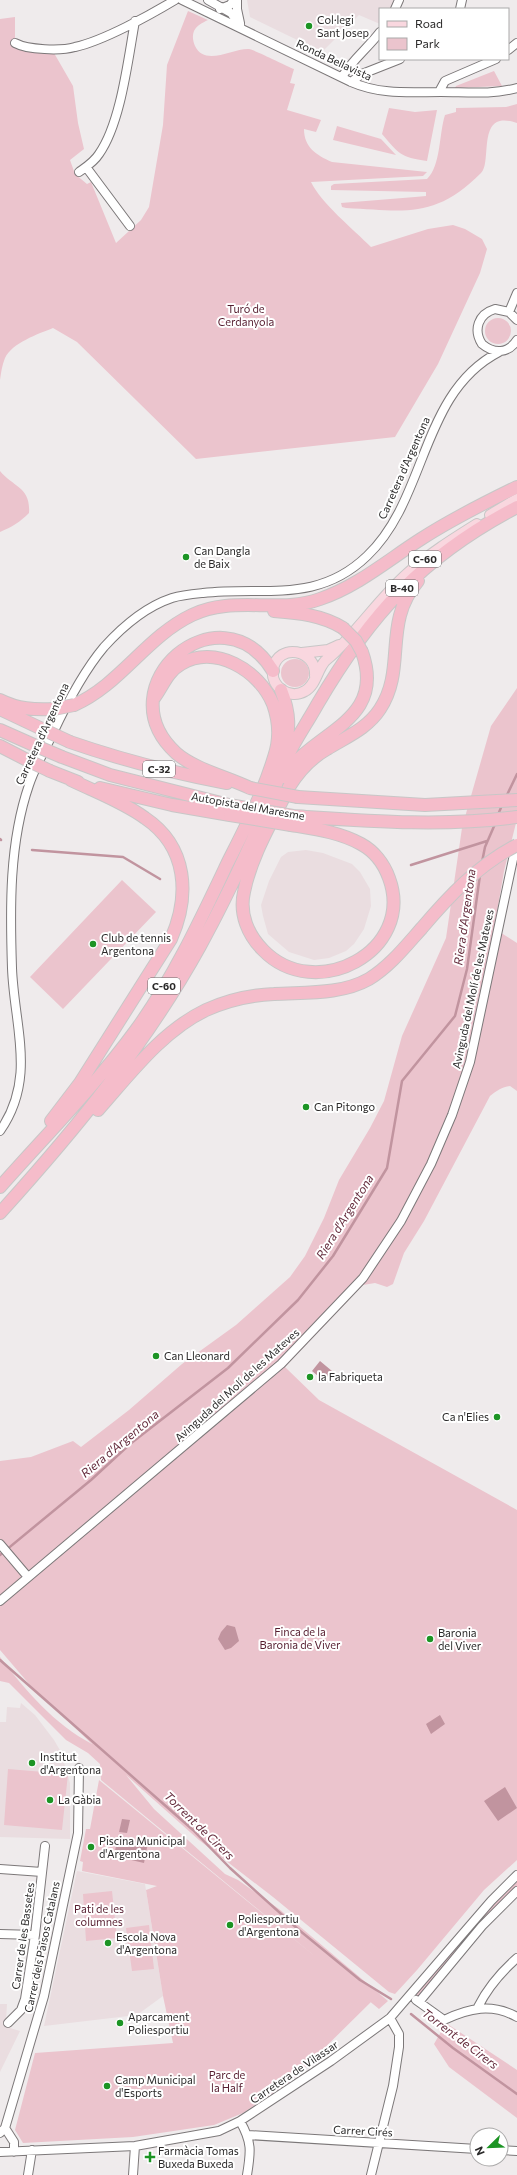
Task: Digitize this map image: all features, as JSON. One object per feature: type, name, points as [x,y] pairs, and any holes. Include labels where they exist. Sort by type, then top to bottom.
[{"type":"highway","points":[[0,700],[11,706],[34,710],[54,709],[74,705],[88,699],[110,683],[132,660],[183,619],[205,610],[229,605],[277,605],[303,602],[318,600],[341,591],[362,579],[435,530],[468,511],[517,487]]},
{"type":"highway","name":"B-40","points":[[269,802],[287,759],[306,724],[345,659],[376,617],[401,589],[438,557],[517,507]]},
{"type":"highway","points":[[292,820],[344,836],[362,844],[376,856],[387,872],[392,886],[394,906],[383,937],[372,950],[358,961],[342,969],[326,973],[295,970],[271,958],[250,935],[245,921],[243,893],[248,878],[266,833],[296,776],[302,768],[321,753],[367,724],[383,704],[392,684],[398,619],[410,590],[421,576],[434,566],[517,510]]},
{"type":"highway","points":[[171,628],[198,616],[234,610],[311,615],[328,619],[356,641],[362,652],[367,668],[368,679],[366,693],[360,706],[339,729],[301,756],[288,771],[269,802]]},
{"type":"highway","points":[[250,788],[202,768],[177,754],[164,740],[156,724],[154,698],[156,685],[161,672],[170,659],[193,643],[208,639],[234,641],[254,649],[262,655],[273,671]]},
{"type":"highway","points":[[154,698],[170,671],[192,658],[218,658],[233,662],[257,679],[266,690],[273,703],[278,719],[278,739],[275,756],[255,805]]},
{"type":"highway","name":"C-60","points":[[0,1187],[70,1111],[105,1070],[137,1029],[176,969],[255,805],[280,761],[288,737],[288,712],[281,690]]},
{"type":"highway","name":"Autopista del Maresme","points":[[0,709],[70,742],[114,757],[168,772],[298,797],[425,805],[517,800]]},
{"type":"highway","name":"Autopista del Maresme","points":[[0,730],[62,757],[110,775],[230,810],[292,820],[430,823],[492,821],[517,818]]},
{"type":"highway","points":[[0,746],[146,818],[158,829],[173,849],[182,875],[183,897],[179,918],[171,939],[80,1083],[48,1124],[38,1144]]},
{"type":"highway","points":[[71,780],[128,795],[230,810]]},
{"type":"highway","name":"C-60","points":[[0,1213],[59,1148],[118,1073],[159,1016],[202,943],[269,802]]},
{"type":"highway","points":[[59,1148],[82,1128],[155,1047],[180,1025],[206,1010],[238,998],[320,991],[348,987],[367,980],[393,960],[466,880],[503,852],[517,845]]},
{"type":"main road","name":"C-60","points":[[346,633],[315,676],[310,688],[302,693],[289,694],[281,690],[275,682],[273,671],[277,660],[283,655],[291,652],[302,653],[328,650],[409,572],[462,533],[517,499]]},
{"type":"main road","points":[[302,653],[313,663],[315,676]]},
{"type":"street","points":[[15,43],[23,47],[64,49],[76,47],[135,21],[175,0]]},
{"type":"street","name":"Ronda Bellavista","points":[[182,0],[242,27],[351,82],[374,90],[390,92],[484,92],[517,88]]},
{"type":"street","name":"Ronda Bellavista","points":[[208,0],[231,13],[242,27]]},
{"type":"street","points":[[223,9],[236,0],[242,27]]},
{"type":"street","name":"Ronda Bellavista","points":[[200,8],[213,10],[223,9]]},
{"type":"street","points":[[79,172],[100,154],[118,110],[135,21]]},
{"type":"street","points":[[342,77],[348,67],[379,33]]},
{"type":"street","points":[[509,49],[517,43]]},
{"type":"street","points":[[351,82],[362,74],[397,60]]},
{"type":"street","points":[[439,92],[445,81],[494,60]]},
{"type":"street","points":[[86,167],[130,226]]},
{"type":"street","points":[[509,312],[517,293]]},
{"type":"street","points":[[481,363],[482,344],[477,328],[481,318],[494,309],[509,312],[517,320]]},
{"type":"street","name":"Carretera d'Argentona","points":[[0,1131],[12,1108],[21,1081],[22,1060],[12,972],[11,906],[19,821],[29,784],[78,685],[103,649],[122,629],[138,616],[162,602],[174,597],[216,592],[278,592],[304,590],[327,582],[352,568],[368,555],[395,520],[431,435],[448,400],[481,363],[499,352],[511,347],[517,340]]},
{"type":"street","points":[[482,344],[493,351],[499,352]]},
{"type":"street","name":"Avinguda del Molí de les Mateves","points":[[0,1601],[28,1576],[155,1472],[281,1364],[363,1278],[401,1221],[431,1164],[452,1115],[470,1062],[517,842]]},
{"type":"street","points":[[0,1544],[28,1576]]},
{"type":"street","name":"Carrer dels Països Catalans","points":[[14,2152],[14,2142],[3,2131],[44,1996],[78,1833],[78,1768]]},
{"type":"street","name":"Carrer de les Bassetes","points":[[8,2023],[21,2010],[25,1999],[35,1935],[45,1846]]},
{"type":"street","points":[[0,1869],[42,1872]]},
{"type":"street","name":"Carretera de Vilassar","points":[[14,2152],[134,2146],[218,2131],[240,2121],[331,2061],[390,2018],[410,1997],[491,1901],[517,1875]]},
{"type":"street","points":[[419,2002],[482,1926],[517,1891]]},
{"type":"street","points":[[0,1934],[35,1935]]},
{"type":"street","points":[[478,2007],[487,1989],[517,1958]]},
{"type":"street","points":[[410,1997],[444,2020],[463,2011],[478,2007],[499,2010],[516,2016]]},
{"type":"street","points":[[371,2175],[393,2086],[399,2047],[399,2034],[390,2018]]},
{"type":"street","points":[[240,2121],[248,2135],[251,2147],[247,2175]]},
{"type":"street","name":"Carrer Cirés","points":[[248,2135],[469,2149]]},
{"type":"street","points":[[133,2175],[134,2146]]},
{"type":"street","points":[[28,2175],[32,2150]]},
{"type":"street","points":[[0,2152],[14,2152]]},
{"type":"shaded area","name":"Col·legi Sant Josep","points":[[247,0],[394,0],[390,8],[379,8],[379,24],[359,15],[322,52],[250,17]]},
{"type":"shaded area","points":[[306,850],[323,853],[352,864],[360,872],[370,889],[371,906],[364,929],[354,944],[346,951],[329,958],[314,960],[289,952],[268,934],[263,916],[261,905],[269,881],[281,857],[288,852]]},
{"type":"shaded area","points":[[320,1361],[332,1371],[324,1381],[312,1371]]},
{"type":"shaded area","points":[[227,1625],[235,1627],[239,1641],[231,1648],[225,1650],[218,1639],[221,1632]]},
{"type":"shaded area","name":"Institut d'Argentona","points":[[21,1703],[35,1715],[61,1752],[70,1783],[70,1839],[0,1837],[0,1722],[6,1722],[7,1707],[20,1708]]},
{"type":"shaded area","points":[[440,1715],[445,1724],[431,1734],[426,1724]]},
{"type":"shaded area","points":[[505,1787],[517,1808],[498,1821],[484,1801]]},
{"type":"shaded area","points":[[122,1819],[130,1820],[127,1833],[119,1832]]},
{"type":"shaded area","points":[[118,1836],[148,1843],[144,1863],[114,1856]]},
{"type":"shaded area","name":"Escola Nova d'Argentona","points":[[77,1871],[145,1884],[163,1996],[137,2015],[44,2026]]},
{"type":"shaded area","points":[[0,2004],[7,2004],[6,2020],[10,2028],[20,2031],[0,2072]]},
{"type":"green space","name":"Turó de Cerdanyola","points":[[188,11],[208,20],[198,26],[193,33],[195,46],[205,55],[220,55],[242,49],[249,49],[294,69],[290,83],[295,84],[287,110],[321,120],[316,132],[304,129],[306,141],[316,153],[332,162],[427,172],[423,176],[311,182],[322,198],[338,216],[371,247],[428,229],[453,225],[465,229],[482,239],[487,249],[480,273],[438,364],[395,437],[196,459],[77,342],[53,328],[19,343],[13,348],[5,358],[0,380],[0,19],[15,17],[15,40],[12,44],[20,50],[29,49],[54,53],[73,86],[78,123],[84,149],[70,160],[75,174],[87,184],[91,182],[116,243],[141,220],[149,207],[163,125],[167,65]]},
{"type":"green space","points":[[494,71],[502,86],[455,88],[456,86]]},
{"type":"green space","points":[[517,104],[517,123],[504,120],[495,123],[490,129],[486,158],[481,173],[464,188],[449,198],[434,205],[419,209],[403,210],[346,208],[342,207],[341,203],[426,196],[426,192],[331,190],[331,186],[334,184],[427,179],[435,166],[445,115],[456,112],[456,108],[506,107]]},
{"type":"green space","points":[[389,108],[415,112],[437,110],[427,161],[411,158],[401,154],[382,134]]},
{"type":"green space","points":[[337,126],[381,139],[396,155],[333,140]]},
{"type":"green space","points":[[498,318],[507,322],[511,331],[507,340],[498,344],[489,340],[485,331],[489,322]]},
{"type":"green space","points":[[0,471],[24,493],[29,504],[29,513],[16,524],[0,532]]},
{"type":"green space","points":[[295,659],[305,663],[309,673],[305,683],[295,687],[285,683],[281,673],[285,663]]},
{"type":"green space","name":"Finca de la Baronia de Viver","points":[[517,688],[517,819],[504,871],[494,930],[517,943],[517,1091],[510,1086],[499,1090],[490,1096],[424,1221],[404,1253],[393,1284],[387,1287],[375,1283],[363,1285],[285,1367],[319,1400],[517,1510],[517,1860],[484,1890],[395,1994],[389,1992],[273,1897],[199,1840],[126,1775],[154,1809],[225,1874],[238,1880],[279,1909],[388,2001],[379,2009],[101,1780],[100,1764],[88,1753],[66,1740],[9,1683],[0,1681],[0,1657],[20,1682],[53,1717],[78,1736],[92,1744],[30,1685],[0,1650],[0,1461],[31,1457],[73,1441],[81,1447],[129,1410],[182,1364],[236,1325],[290,1277],[305,1256],[324,1218],[339,1180],[384,1101],[402,1036],[446,938],[462,828],[467,810],[491,726]]},
{"type":"green space","name":"Club de tennis Argentona","points":[[122,880],[156,912],[63,1009],[30,977]]},
{"type":"green space","points":[[8,1769],[68,1774],[62,1830],[4,1825]]},
{"type":"green space","name":"Parc de la Half","points":[[99,1780],[371,2002],[289,2083],[243,2113],[214,2125],[133,2137],[23,2143],[15,2130],[35,2053],[173,2043],[163,1996],[146,1890],[157,1886],[82,1871],[83,1862],[80,1861],[86,1829],[90,1829]]},
{"type":"green space","points":[[517,1875],[517,1891],[419,2002],[410,1997]]},
{"type":"green space","name":"Pati de les columnes","points":[[112,1891],[117,1938],[86,1941],[83,1894]]},
{"type":"green space","points":[[149,1925],[154,1969],[132,1971],[126,1928]]},
{"type":"green space","points":[[446,2023],[517,2070],[517,2118],[449,2067],[434,2044]]},
{"type":"waterway","name":"Riera d'Argentona","points":[[506,797],[517,774]]},
{"type":"waterway","name":"Riera d'Argentona","points":[[498,815],[502,805]]},
{"type":"waterway","name":"Riera d'Argentona","points":[[482,862],[485,847],[495,824]]},
{"type":"waterway","points":[[411,865],[487,841]]},
{"type":"waterway","points":[[32,850],[123,857],[160,879]]},
{"type":"waterway","name":"Riera d'Argentona","points":[[0,1555],[91,1480],[130,1444],[228,1368],[298,1300],[333,1256],[387,1168],[402,1081],[455,1016],[467,969],[480,875]]},
{"type":"waterway","name":"Torrent de Cirers","points":[[0,1660],[193,1830],[230,1868],[299,1930],[360,1980],[391,1999]]},
{"type":"waterway","name":"Torrent de Cirers","points":[[411,2014],[453,2048],[517,2094]]},
{"type":"place","name":"Col·legi Sant Josep","points":[[309,26]]},
{"type":"place","name":"Can Dangla de Baix","points":[[186,557]]},
{"type":"place","name":"Club de tennis Argentona","points":[[93,944]]},
{"type":"place","name":"Can Pitongo","points":[[306,1107]]},
{"type":"place","name":"Can Lleonard","points":[[156,1356]]},
{"type":"place","name":"la Fabriqueta","points":[[310,1377]]},
{"type":"place","name":"Ca n'Elies","points":[[497,1417]]},
{"type":"place","name":"Baronia del Viver","points":[[430,1639]]},
{"type":"place","name":"Institut d'Argentona","points":[[32,1763]]},
{"type":"place","name":"La Gàbia","points":[[50,1800]]},
{"type":"place","name":"Piscina Municipal d'Argentona","points":[[91,1847]]},
{"type":"place","name":"Poliesportiu d'Argentona","points":[[230,1925]]},
{"type":"place","name":"Escola Nova d'Argentona","points":[[108,1943]]},
{"type":"place","name":"Aparcament Poliesportiu","points":[[120,2023]]},
{"type":"place","name":"Camp Municipal d'Esports","points":[[107,2086]]},
{"type":"place","name":"Farmàcia Tomas Buxeda Buxeda","points":[[150,2157]]}]
